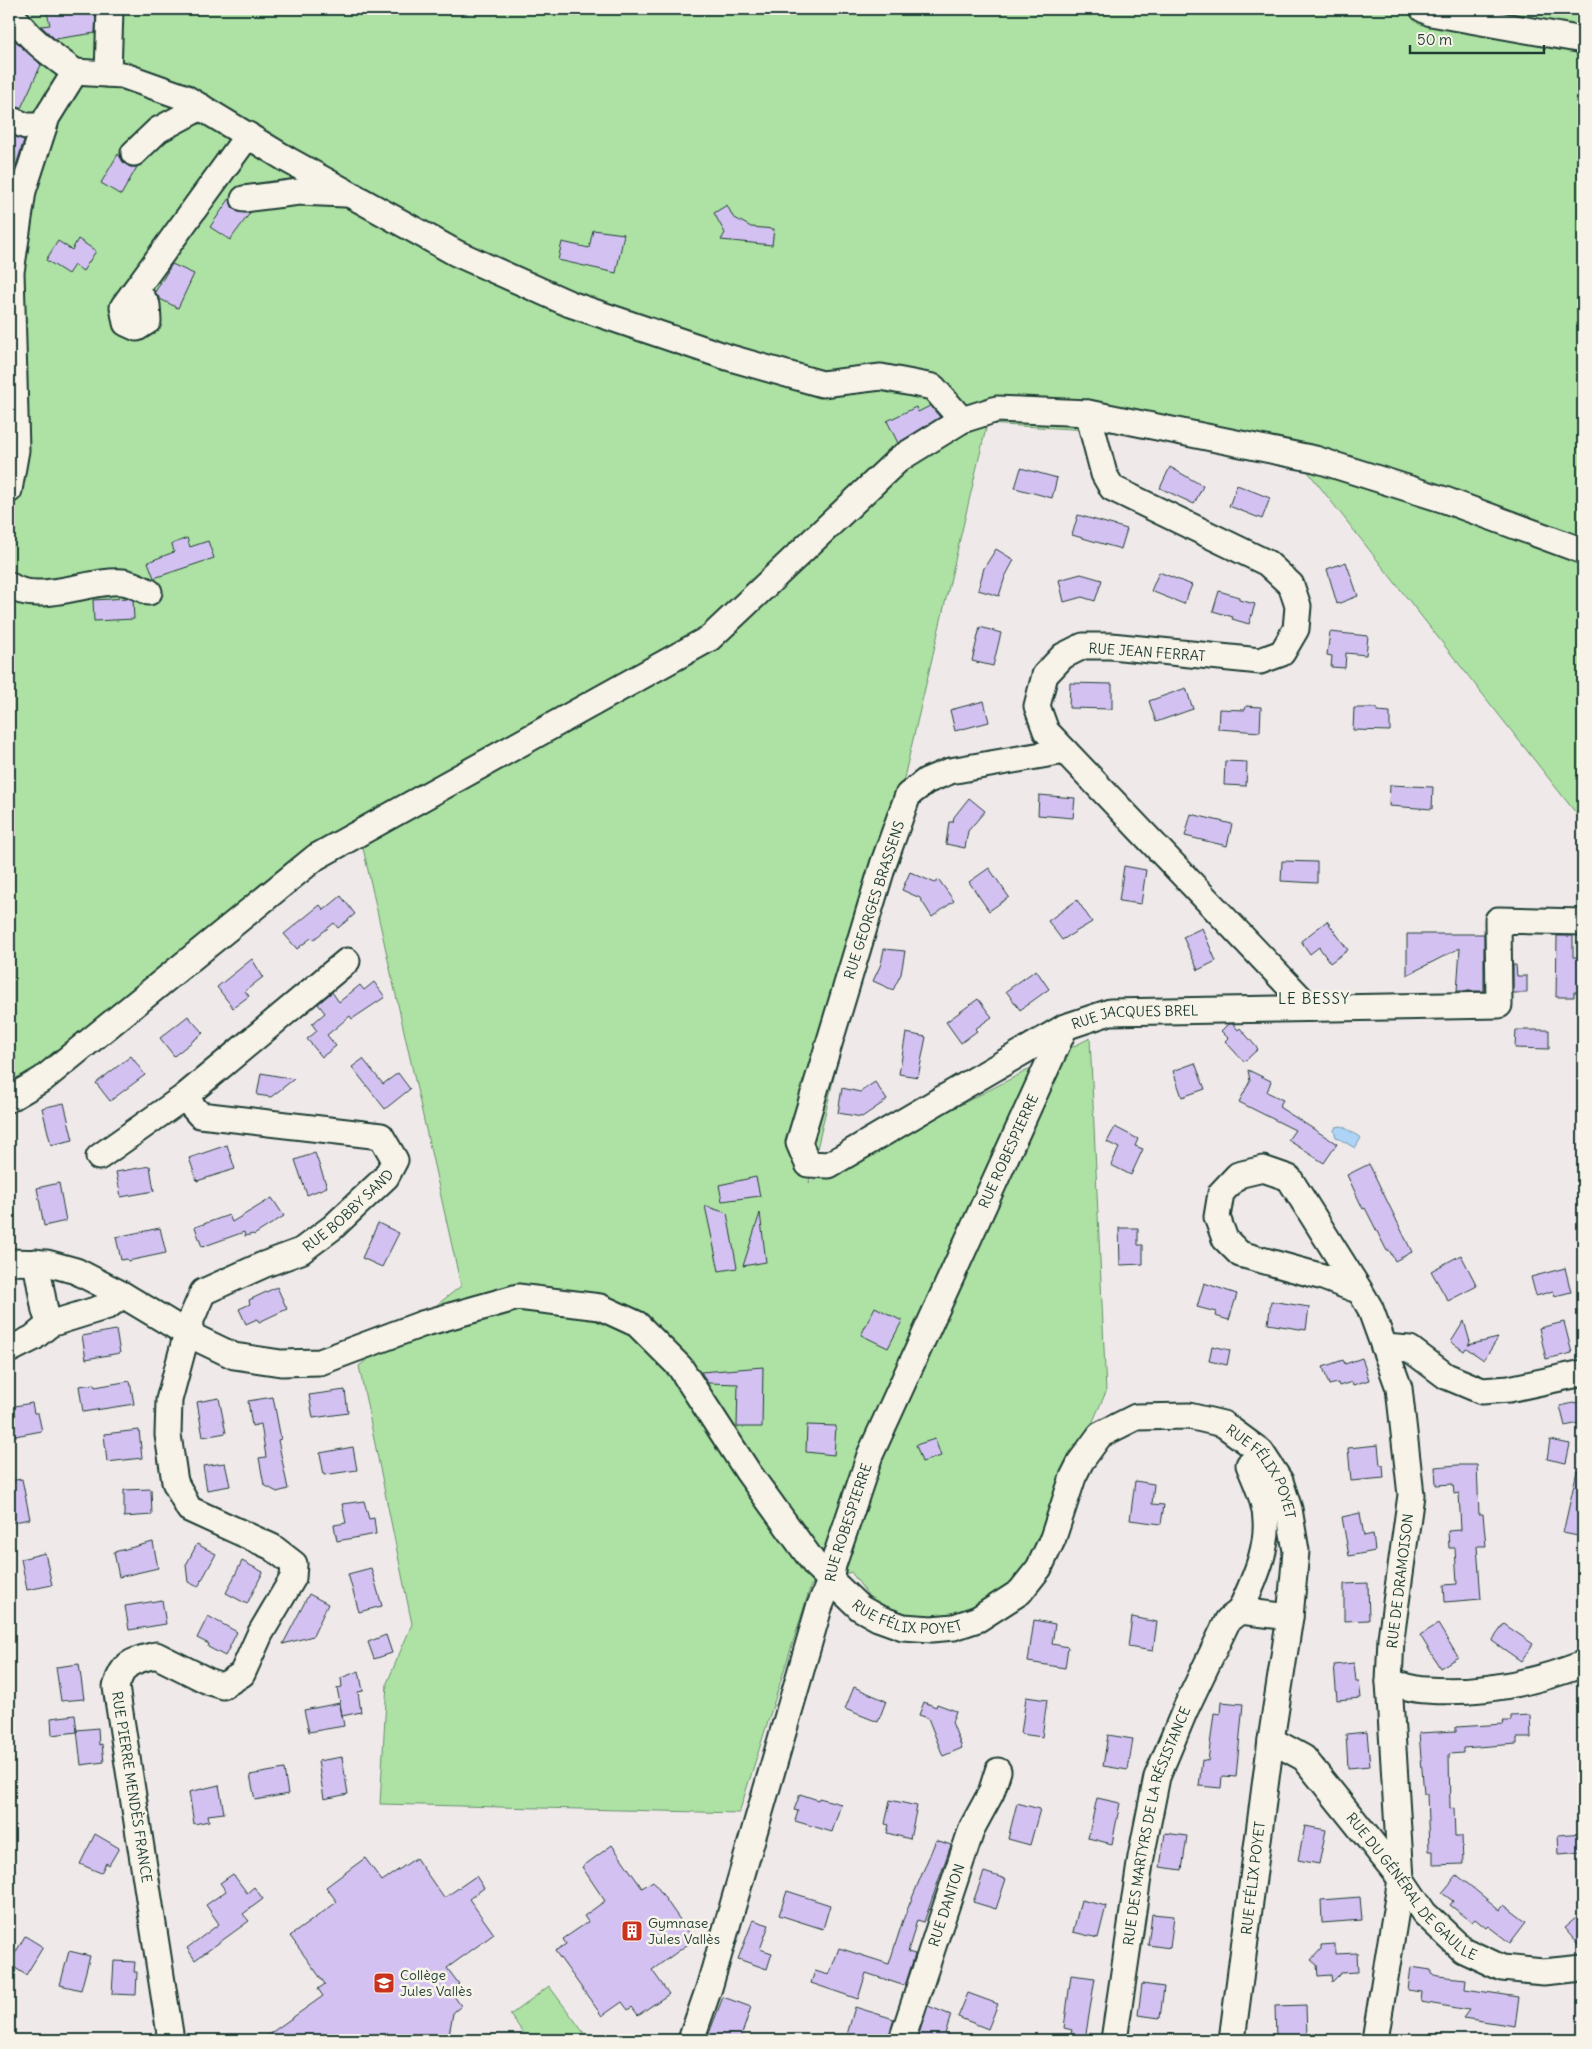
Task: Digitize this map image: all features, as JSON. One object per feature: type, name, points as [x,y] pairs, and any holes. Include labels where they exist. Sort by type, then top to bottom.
[{"type":"street","points":[[9,9],[18,24],[44,50],[75,72],[122,75],[184,96],[350,194],[456,253],[570,304],[728,357],[822,384],[881,378],[933,387],[962,420]]},
{"type":"street","points":[[108,74],[110,9]]},
{"type":"street","points":[[1423,9],[1431,13],[1583,40]]},
{"type":"street","points":[[9,490],[16,450],[11,272],[23,191],[47,117],[75,72]]},
{"type":"street","points":[[134,153],[158,130],[201,107]]},
{"type":"street","points":[[9,119],[26,126],[44,126]]},
{"type":"street","points":[[136,289],[248,135]]},
{"type":"street","points":[[244,199],[299,192],[350,194]]},
{"type":"street","points":[[181,226],[183,258]]},
{"type":"street","points":[[9,1099],[43,1078],[316,857],[710,638],[898,458],[962,420],[997,409],[1088,413],[1315,459],[1444,500],[1583,551]]},
{"type":"street","name":"RUE JEAN FERRAT","points":[[1088,413],[1104,474],[1112,488],[1267,563],[1291,586],[1298,606],[1296,630],[1282,652],[1260,661],[1111,646],[1083,646],[1063,656],[1045,675],[1037,706],[1046,731],[1310,1008]]},
{"type":"street","points":[[9,585],[15,590],[37,594],[82,586],[124,582],[149,592]]},
{"type":"street","name":"RUE GEORGES BRASSENS","points":[[808,1164],[799,1142],[884,865],[908,795],[926,781],[950,771],[1065,751]]},
{"type":"street","name":"RUE JACQUES BREL","points":[[808,1164],[829,1165],[1065,1027],[1110,1012],[1498,1005],[1498,920],[1583,922]]},
{"type":"street","points":[[99,1157],[184,1097],[347,961]]},
{"type":"street","name":"RUE ROBESPIERRE","points":[[691,2040],[709,1988],[813,1626],[830,1581],[833,1565],[870,1455],[1065,1027]]},
{"type":"street","name":"RUE BOBBY SAND","points":[[184,1097],[200,1115],[380,1136],[395,1160],[386,1176],[333,1227],[300,1251],[263,1265],[204,1292],[190,1322],[188,1334]]},
{"type":"street","name":"RUE DE DRAMOISON","points":[[1360,1291],[1323,1277],[1240,1254],[1225,1239],[1217,1216],[1220,1193],[1238,1175],[1263,1169],[1289,1178],[1360,1291],[1370,1308],[1399,1388],[1411,1495],[1391,1638],[1389,1682],[1401,1879],[1375,2040]]},
{"type":"street","name":"RUE FÉLIX POYET","points":[[9,1262],[47,1263],[76,1271],[188,1334],[234,1356],[281,1363],[320,1362],[422,1324],[518,1296],[600,1307],[637,1324],[680,1367],[748,1472],[816,1566],[830,1581],[860,1608],[878,1618],[903,1627],[932,1629],[954,1627],[978,1620],[1020,1592],[1039,1568],[1053,1538],[1073,1478],[1100,1435],[1136,1417],[1189,1416],[1223,1424],[1261,1452],[1280,1481],[1290,1509],[1296,1551],[1290,1617],[1271,1740],[1232,2040]]},
{"type":"street","points":[[36,1262],[50,1324]]},
{"type":"street","points":[[9,1350],[33,1338],[50,1324],[108,1306],[123,1296]]},
{"type":"street","name":"RUE PIERRE MENDÈS FRANCE","points":[[171,2040],[116,1687],[124,1666],[156,1655],[210,1682],[224,1686],[242,1674],[260,1634],[293,1578],[294,1564],[272,1547],[189,1509],[175,1482],[168,1436],[169,1400],[188,1334]]},
{"type":"street","points":[[1384,1347],[1410,1348],[1446,1376],[1482,1391],[1509,1389],[1583,1373]]},
{"type":"street","name":"RUE DES MARTYRS DE LA RÉSISTANCE","points":[[1114,2040],[1141,1857],[1158,1777],[1185,1710],[1254,1580],[1266,1537],[1264,1504],[1249,1465]]},
{"type":"street","points":[[1234,1616],[1290,1617]]},
{"type":"street","points":[[1389,1682],[1425,1690],[1493,1689],[1548,1677],[1583,1664]]},
{"type":"street","name":"RUE DU GÉNÉRAL DE GAULLE","points":[[1271,1740],[1304,1758],[1401,1879],[1424,1914],[1463,1950],[1502,1968],[1543,1972],[1583,1968]]},
{"type":"street","name":"RUE DANTON","points":[[902,2040],[972,1828],[991,1793],[998,1771]]},
{"type":"green space","points":[[9,9],[1583,9],[1583,822],[1305,468],[1106,431],[987,424],[809,1183],[1090,1038],[1106,1392],[1022,1580],[987,1603],[938,1621],[876,1606],[851,1572],[811,1585],[739,1813],[380,1804],[387,1683],[412,1624],[359,1366],[461,1286],[361,839],[32,1097],[9,1108]]},
{"type":"green space","points":[[549,1986],[589,2040],[529,2040],[510,2015]]},
{"type":"water","points":[[1342,1126],[1361,1138],[1355,1148],[1336,1137],[1334,1130],[1336,1127]]},
{"type":"building","points":[[96,9],[95,33],[55,39],[41,26],[50,25],[47,12]]},
{"type":"building","points":[[9,33],[41,65],[21,108],[9,105]]},
{"type":"building","points":[[9,134],[24,140],[9,188]]},
{"type":"building","points":[[118,154],[124,163],[130,167],[137,167],[121,195],[101,183]]},
{"type":"building","points":[[230,198],[232,207],[238,212],[250,213],[230,240],[210,227]]},
{"type":"building","points":[[727,205],[733,217],[751,227],[774,229],[772,245],[721,240],[725,233],[714,213]]},
{"type":"building","points":[[593,230],[624,234],[616,273],[558,260],[562,242],[589,248]]},
{"type":"building","points":[[78,239],[96,251],[83,271],[74,265],[68,274],[46,260],[58,241],[72,250]]},
{"type":"building","points":[[172,264],[194,274],[178,308],[160,299],[155,292]]},
{"type":"building","points":[[930,406],[940,417],[898,443],[887,421],[916,407],[918,412]]},
{"type":"building","points":[[1170,467],[1203,486],[1194,504],[1160,488]]},
{"type":"building","points":[[1021,468],[1057,478],[1052,498],[1015,488]]},
{"type":"building","points":[[1237,485],[1270,498],[1262,519],[1229,506]]},
{"type":"building","points":[[1078,515],[1127,529],[1121,549],[1072,535]]},
{"type":"building","points":[[187,538],[190,547],[208,541],[214,558],[154,578],[148,562],[174,552],[172,544]]},
{"type":"building","points":[[996,549],[1014,560],[1005,577],[999,596],[978,590],[984,568]]},
{"type":"building","points":[[1346,562],[1358,596],[1337,604],[1327,569]]},
{"type":"building","points":[[1159,572],[1192,585],[1184,604],[1151,591]]},
{"type":"building","points":[[1081,574],[1102,580],[1095,601],[1082,597],[1064,602],[1059,580]]},
{"type":"building","points":[[1219,591],[1239,597],[1239,600],[1255,604],[1249,624],[1213,611]]},
{"type":"building","points":[[128,598],[133,600],[134,619],[94,621],[93,600]]},
{"type":"building","points":[[980,627],[1001,633],[993,666],[972,661]]},
{"type":"building","points":[[1330,632],[1368,636],[1366,655],[1346,653],[1345,668],[1331,667],[1332,656],[1327,655]]},
{"type":"building","points":[[1070,683],[1112,684],[1112,709],[1069,708]]},
{"type":"building","points":[[1186,688],[1193,709],[1156,722],[1149,701]]},
{"type":"building","points":[[984,701],[989,722],[955,731],[950,710]]},
{"type":"building","points":[[1246,706],[1261,707],[1260,732],[1218,729],[1219,709],[1245,710]]},
{"type":"building","points":[[1354,708],[1377,708],[1377,711],[1390,712],[1390,731],[1353,730]]},
{"type":"building","points":[[1225,761],[1247,762],[1246,786],[1224,785]]},
{"type":"building","points":[[1390,785],[1433,787],[1432,809],[1389,806]]},
{"type":"building","points":[[1039,795],[1075,798],[1073,818],[1038,815]]},
{"type":"building","points":[[969,798],[985,811],[968,831],[965,848],[946,844],[949,822],[953,822],[954,817]]},
{"type":"building","points":[[1191,814],[1232,824],[1227,846],[1185,836]]},
{"type":"building","points":[[1282,861],[1317,862],[1317,883],[1281,881]]},
{"type":"building","points":[[1124,866],[1146,870],[1141,904],[1119,901]]},
{"type":"building","points":[[989,868],[1009,897],[989,911],[969,882]]},
{"type":"building","points":[[910,872],[935,883],[939,880],[954,901],[932,917],[920,898],[902,890]]},
{"type":"building","points":[[341,896],[355,914],[338,928],[334,923],[313,940],[311,938],[297,949],[284,934],[320,905],[324,910]]},
{"type":"building","points":[[1077,900],[1092,922],[1062,940],[1048,921]]},
{"type":"building","points":[[1327,921],[1348,950],[1330,963],[1319,947],[1310,954],[1301,941]]},
{"type":"building","points":[[1202,928],[1216,961],[1198,970],[1183,937]]},
{"type":"building","points":[[1407,934],[1484,934],[1484,991],[1457,991],[1460,948],[1407,975]]},
{"type":"building","points":[[1557,936],[1573,936],[1573,957],[1583,957],[1583,992],[1574,992],[1574,997],[1556,997]]},
{"type":"building","points":[[884,949],[905,951],[901,974],[893,990],[873,981],[881,964]]},
{"type":"building","points":[[252,959],[263,977],[245,991],[249,996],[233,1008],[217,987]]},
{"type":"building","points":[[1513,965],[1516,965],[1517,976],[1527,976],[1527,993],[1513,993]]},
{"type":"building","points":[[1036,970],[1049,989],[1020,1010],[1006,991]]},
{"type":"building","points":[[374,982],[385,997],[352,1019],[350,1016],[327,1035],[336,1046],[322,1057],[307,1039],[317,1031],[312,1024],[325,1013],[318,1004],[332,992],[339,1002],[360,985],[364,990]]},
{"type":"building","points":[[978,999],[992,1017],[975,1029],[977,1031],[961,1043],[946,1022]]},
{"type":"building","points":[[188,1016],[203,1033],[174,1056],[160,1038]]},
{"type":"building","points":[[1228,1024],[1233,1024],[1238,1030],[1240,1028],[1258,1049],[1244,1062],[1225,1041],[1228,1038],[1221,1031]]},
{"type":"building","points":[[1516,1030],[1549,1030],[1549,1049],[1515,1048]]},
{"type":"building","points":[[906,1033],[926,1037],[918,1077],[899,1074]]},
{"type":"building","points":[[131,1056],[145,1075],[110,1101],[96,1083]]},
{"type":"building","points":[[363,1059],[383,1084],[398,1073],[410,1089],[385,1109],[352,1067]]},
{"type":"building","points":[[1195,1063],[1205,1089],[1182,1097],[1173,1071]]},
{"type":"building","points":[[1248,1070],[1271,1081],[1267,1092],[1283,1100],[1279,1107],[1337,1144],[1324,1163],[1288,1140],[1295,1130],[1239,1102],[1250,1081]]},
{"type":"building","points":[[261,1073],[294,1079],[271,1097],[257,1095]]},
{"type":"building","points":[[875,1082],[887,1100],[862,1117],[838,1113],[842,1088],[860,1092]]},
{"type":"building","points":[[64,1103],[73,1140],[51,1145],[42,1108]]},
{"type":"building","points":[[1115,1127],[1138,1139],[1135,1146],[1143,1149],[1131,1175],[1111,1165],[1119,1148],[1107,1142]]},
{"type":"building","points":[[227,1145],[235,1169],[197,1181],[189,1158]]},
{"type":"building","points":[[315,1153],[327,1187],[307,1195],[295,1160]]},
{"type":"building","points":[[1369,1164],[1412,1252],[1395,1261],[1389,1250],[1387,1251],[1365,1208],[1363,1209],[1347,1175]]},
{"type":"building","points":[[150,1166],[154,1191],[121,1197],[116,1172]]},
{"type":"building","points":[[756,1177],[760,1196],[722,1201],[719,1185]]},
{"type":"building","points":[[59,1183],[66,1221],[44,1226],[37,1188]]},
{"type":"building","points":[[272,1198],[284,1216],[254,1235],[245,1236],[244,1232],[202,1247],[195,1227],[229,1215],[232,1222]]},
{"type":"building","points":[[705,1206],[727,1213],[737,1268],[719,1271]]},
{"type":"building","points":[[760,1213],[766,1262],[743,1266]]},
{"type":"building","points":[[378,1223],[399,1233],[382,1267],[362,1258]]},
{"type":"building","points":[[160,1228],[166,1253],[128,1261],[127,1259],[121,1260],[116,1237]]},
{"type":"building","points":[[1119,1228],[1138,1228],[1138,1245],[1143,1245],[1143,1264],[1120,1265]]},
{"type":"building","points":[[1461,1255],[1477,1286],[1448,1301],[1431,1271]]},
{"type":"building","points":[[1565,1268],[1571,1292],[1555,1296],[1553,1291],[1536,1296],[1531,1277]]},
{"type":"building","points":[[1204,1283],[1237,1294],[1229,1320],[1215,1316],[1216,1312],[1197,1307]]},
{"type":"building","points":[[277,1287],[287,1309],[259,1322],[257,1319],[246,1324],[239,1309],[250,1304],[249,1300]]},
{"type":"building","points":[[1271,1301],[1309,1307],[1306,1330],[1268,1324]]},
{"type":"building","points":[[875,1307],[902,1321],[888,1348],[861,1335]]},
{"type":"building","points":[[1464,1321],[1470,1342],[1468,1345],[1498,1338],[1484,1360],[1466,1348],[1464,1351],[1451,1342]]},
{"type":"building","points":[[1564,1322],[1572,1353],[1546,1359],[1539,1328]]},
{"type":"building","points":[[116,1330],[120,1353],[86,1359],[82,1336]]},
{"type":"building","points":[[1212,1346],[1230,1350],[1227,1365],[1209,1361]]},
{"type":"building","points":[[1362,1358],[1369,1380],[1353,1385],[1352,1382],[1339,1386],[1338,1383],[1329,1385],[1323,1367],[1343,1360],[1345,1364]]},
{"type":"building","points":[[763,1367],[762,1427],[737,1427],[738,1384],[708,1383],[701,1372]]},
{"type":"building","points":[[130,1381],[134,1404],[83,1412],[79,1386],[94,1384],[95,1387]]},
{"type":"building","points":[[345,1390],[348,1413],[313,1418],[309,1395]]},
{"type":"building","points":[[273,1397],[281,1439],[278,1440],[288,1489],[277,1492],[264,1485],[259,1458],[266,1457],[261,1424],[252,1426],[248,1401]]},
{"type":"building","points":[[219,1398],[226,1433],[203,1437],[197,1402]]},
{"type":"building","points":[[1583,1401],[1583,1422],[1565,1426],[1560,1406]]},
{"type":"building","points":[[32,1403],[34,1413],[38,1413],[42,1431],[15,1436],[9,1407]]},
{"type":"building","points":[[807,1425],[836,1426],[834,1455],[806,1452]]},
{"type":"building","points":[[139,1430],[142,1458],[107,1462],[104,1434]]},
{"type":"building","points":[[935,1439],[941,1456],[922,1462],[916,1445]]},
{"type":"building","points":[[1550,1440],[1570,1444],[1566,1463],[1547,1459]]},
{"type":"building","points":[[1378,1445],[1380,1465],[1383,1465],[1384,1478],[1351,1481],[1348,1448]]},
{"type":"building","points":[[353,1447],[357,1470],[324,1475],[320,1453]]},
{"type":"building","points":[[225,1463],[230,1486],[207,1490],[203,1466]]},
{"type":"building","points":[[1477,1465],[1479,1514],[1483,1514],[1486,1546],[1477,1546],[1481,1599],[1445,1602],[1444,1585],[1457,1584],[1455,1548],[1449,1548],[1448,1531],[1461,1530],[1459,1493],[1454,1494],[1453,1484],[1436,1485],[1435,1467]]},
{"type":"building","points":[[1577,1471],[1583,1472],[1583,1537],[1563,1533]]},
{"type":"building","points":[[22,1479],[30,1519],[9,1523],[9,1481]]},
{"type":"building","points":[[1135,1481],[1154,1484],[1152,1504],[1164,1505],[1161,1524],[1130,1520]]},
{"type":"building","points":[[151,1489],[152,1515],[124,1517],[124,1490]]},
{"type":"building","points":[[364,1501],[369,1519],[374,1518],[376,1534],[337,1541],[334,1525],[346,1523],[342,1504]]},
{"type":"building","points":[[1360,1513],[1364,1536],[1373,1534],[1375,1551],[1349,1556],[1342,1517]]},
{"type":"building","points":[[153,1542],[158,1568],[119,1577],[114,1552]]},
{"type":"building","points":[[197,1544],[216,1554],[198,1587],[188,1582],[186,1565]]},
{"type":"building","points":[[45,1553],[52,1585],[27,1590],[21,1559]]},
{"type":"building","points":[[242,1561],[263,1572],[247,1604],[226,1593]]},
{"type":"building","points":[[371,1568],[382,1606],[359,1612],[348,1574]]},
{"type":"building","points":[[1368,1583],[1369,1620],[1344,1621],[1344,1584]]},
{"type":"building","points":[[309,1594],[328,1604],[313,1636],[283,1644]]},
{"type":"building","points":[[162,1600],[166,1624],[129,1630],[125,1606]]},
{"type":"building","points":[[208,1616],[237,1632],[225,1656],[208,1647],[209,1644],[197,1638]]},
{"type":"building","points":[[1132,1617],[1157,1622],[1153,1651],[1128,1647]]},
{"type":"building","points":[[1034,1620],[1055,1624],[1052,1644],[1068,1647],[1065,1668],[1028,1662]]},
{"type":"building","points":[[1438,1624],[1458,1657],[1440,1668],[1420,1635]]},
{"type":"building","points":[[1504,1624],[1533,1644],[1521,1661],[1492,1641]]},
{"type":"building","points":[[386,1635],[392,1653],[374,1659],[368,1642]]},
{"type":"building","points":[[1354,1663],[1356,1681],[1359,1681],[1361,1698],[1337,1700],[1334,1665]]},
{"type":"building","points":[[79,1664],[84,1699],[61,1701],[56,1667]]},
{"type":"building","points":[[359,1671],[363,1691],[358,1692],[361,1712],[342,1716],[344,1726],[309,1732],[304,1710],[340,1703],[337,1688],[342,1687],[341,1678]]},
{"type":"building","points":[[854,1687],[886,1701],[878,1722],[845,1709]]},
{"type":"building","points":[[1026,1697],[1047,1700],[1042,1737],[1021,1734]]},
{"type":"building","points":[[924,1702],[936,1707],[937,1704],[956,1711],[952,1722],[962,1748],[943,1756],[928,1718],[919,1715]]},
{"type":"building","points":[[1221,1702],[1243,1704],[1236,1777],[1222,1776],[1221,1788],[1199,1786],[1202,1760],[1208,1761],[1214,1713],[1220,1714]]},
{"type":"building","points":[[75,1715],[77,1732],[52,1735],[51,1718]]},
{"type":"building","points":[[1530,1715],[1531,1738],[1517,1738],[1517,1744],[1463,1748],[1463,1753],[1449,1754],[1450,1809],[1454,1808],[1455,1836],[1462,1836],[1463,1864],[1433,1865],[1433,1851],[1429,1851],[1427,1794],[1424,1794],[1419,1733],[1456,1731],[1456,1727],[1504,1724],[1503,1721],[1511,1721],[1511,1716]]},
{"type":"building","points":[[98,1728],[99,1745],[102,1744],[104,1762],[81,1765],[77,1730]]},
{"type":"building","points":[[1367,1732],[1370,1766],[1348,1768],[1346,1734]]},
{"type":"building","points":[[1108,1735],[1133,1739],[1128,1770],[1103,1766]]},
{"type":"building","points":[[342,1757],[348,1794],[324,1799],[318,1761]]},
{"type":"building","points":[[284,1769],[288,1794],[255,1800],[250,1775]]},
{"type":"building","points":[[219,1785],[224,1813],[208,1815],[209,1821],[194,1824],[189,1792]]},
{"type":"building","points":[[800,1794],[818,1800],[819,1798],[841,1804],[832,1832],[795,1821],[798,1811],[794,1810]]},
{"type":"building","points":[[1097,1798],[1120,1803],[1112,1844],[1088,1838]]},
{"type":"building","points":[[890,1800],[917,1806],[910,1839],[887,1833],[889,1825],[885,1824]]},
{"type":"building","points":[[1017,1803],[1040,1809],[1030,1845],[1008,1839]]},
{"type":"building","points":[[1305,1826],[1326,1830],[1319,1864],[1298,1860]]},
{"type":"building","points":[[1165,1833],[1187,1836],[1182,1870],[1160,1867]]},
{"type":"building","points":[[1583,1833],[1583,1852],[1559,1854],[1558,1835]]},
{"type":"building","points":[[95,1834],[119,1848],[109,1865],[106,1863],[101,1873],[80,1864]]},
{"type":"building","points":[[936,1840],[951,1845],[924,1922],[917,1920],[908,1952],[915,1954],[905,1986],[866,1973],[858,1999],[811,1983],[815,1971],[829,1975],[839,1948],[889,1964],[903,1920]]},
{"type":"building","name":"Gymnase Jules Vallès","points":[[612,1845],[642,1888],[653,1881],[694,1940],[652,1970],[669,1994],[638,2015],[632,2007],[628,2010],[622,2002],[602,2016],[555,1951],[566,1944],[563,1939],[588,1922],[584,1916],[605,1901],[582,1867]]},
{"type":"building","points":[[365,1858],[382,1881],[416,1858],[444,1898],[476,1876],[484,1888],[469,1899],[494,1934],[447,1968],[459,1984],[450,1990],[461,2006],[453,2013],[448,2040],[261,2040],[323,1996],[318,1989],[325,1984],[290,1936],[337,1902],[326,1887]]},
{"type":"building","points":[[984,1872],[1006,1879],[996,1909],[973,1902]]},
{"type":"building","points":[[233,1874],[247,1893],[254,1887],[263,1899],[243,1914],[249,1921],[195,1960],[187,1948],[219,1924],[206,1905],[226,1891],[220,1883]]},
{"type":"building","points":[[1457,1875],[1500,1910],[1504,1905],[1526,1922],[1510,1943],[1488,1926],[1486,1928],[1475,1919],[1472,1922],[1450,1905],[1453,1901],[1442,1893]]},
{"type":"building","points":[[787,1891],[830,1905],[823,1929],[779,1915]]},
{"type":"building","points":[[1360,1897],[1362,1920],[1322,1923],[1321,1900]]},
{"type":"building","points":[[1081,1900],[1106,1906],[1098,1938],[1073,1932]]},
{"type":"building","points":[[1583,1912],[1583,1950],[1564,1928]]},
{"type":"building","points":[[1152,1914],[1174,1916],[1170,1948],[1148,1945]]},
{"type":"building","points":[[753,1920],[769,1925],[760,1949],[772,1953],[767,1969],[738,1959]]},
{"type":"building","points":[[25,1936],[43,1947],[26,1975],[9,1964]]},
{"type":"building","points":[[1335,1944],[1335,1954],[1357,1953],[1358,1972],[1341,1973],[1332,1982],[1331,1975],[1318,1976],[1317,1965],[1311,1960],[1321,1949],[1321,1945]]},
{"type":"building","points":[[69,1951],[90,1956],[81,1990],[60,1985]]},
{"type":"building","points":[[114,1961],[135,1962],[134,1972],[137,1972],[136,1995],[112,1994]]},
{"type":"building","points":[[1411,1967],[1431,1970],[1431,1974],[1438,1976],[1466,1979],[1465,1989],[1519,1997],[1515,2026],[1463,2018],[1469,2010],[1421,2002],[1422,1992],[1408,1990]]},
{"type":"building","points":[[1071,1975],[1095,1978],[1085,2040],[1069,2040],[1072,2030],[1064,2028]]},
{"type":"building","points":[[1142,1984],[1164,1987],[1160,2018],[1138,2015]]},
{"type":"building","points":[[968,1993],[998,2004],[988,2029],[958,2017]]},
{"type":"building","points":[[723,1997],[751,2007],[740,2040],[721,2040],[708,2036]]},
{"type":"building","points":[[1306,2005],[1307,2037],[1276,2038],[1275,2006]]},
{"type":"building","points":[[928,2006],[951,2015],[945,2034],[953,2037],[952,2040],[917,2040]]},
{"type":"building","points":[[855,2007],[894,2019],[888,2040],[856,2040],[846,2038]]},
{"type":"place","name":"Gymnase Jules Vallès","points":[[632,1931]]},
{"type":"place","name":"Collège Jules Vallès","points":[[384,1983]]},
{"type":"district","name":"LE BESSY","points":[[1314,998]]}]
